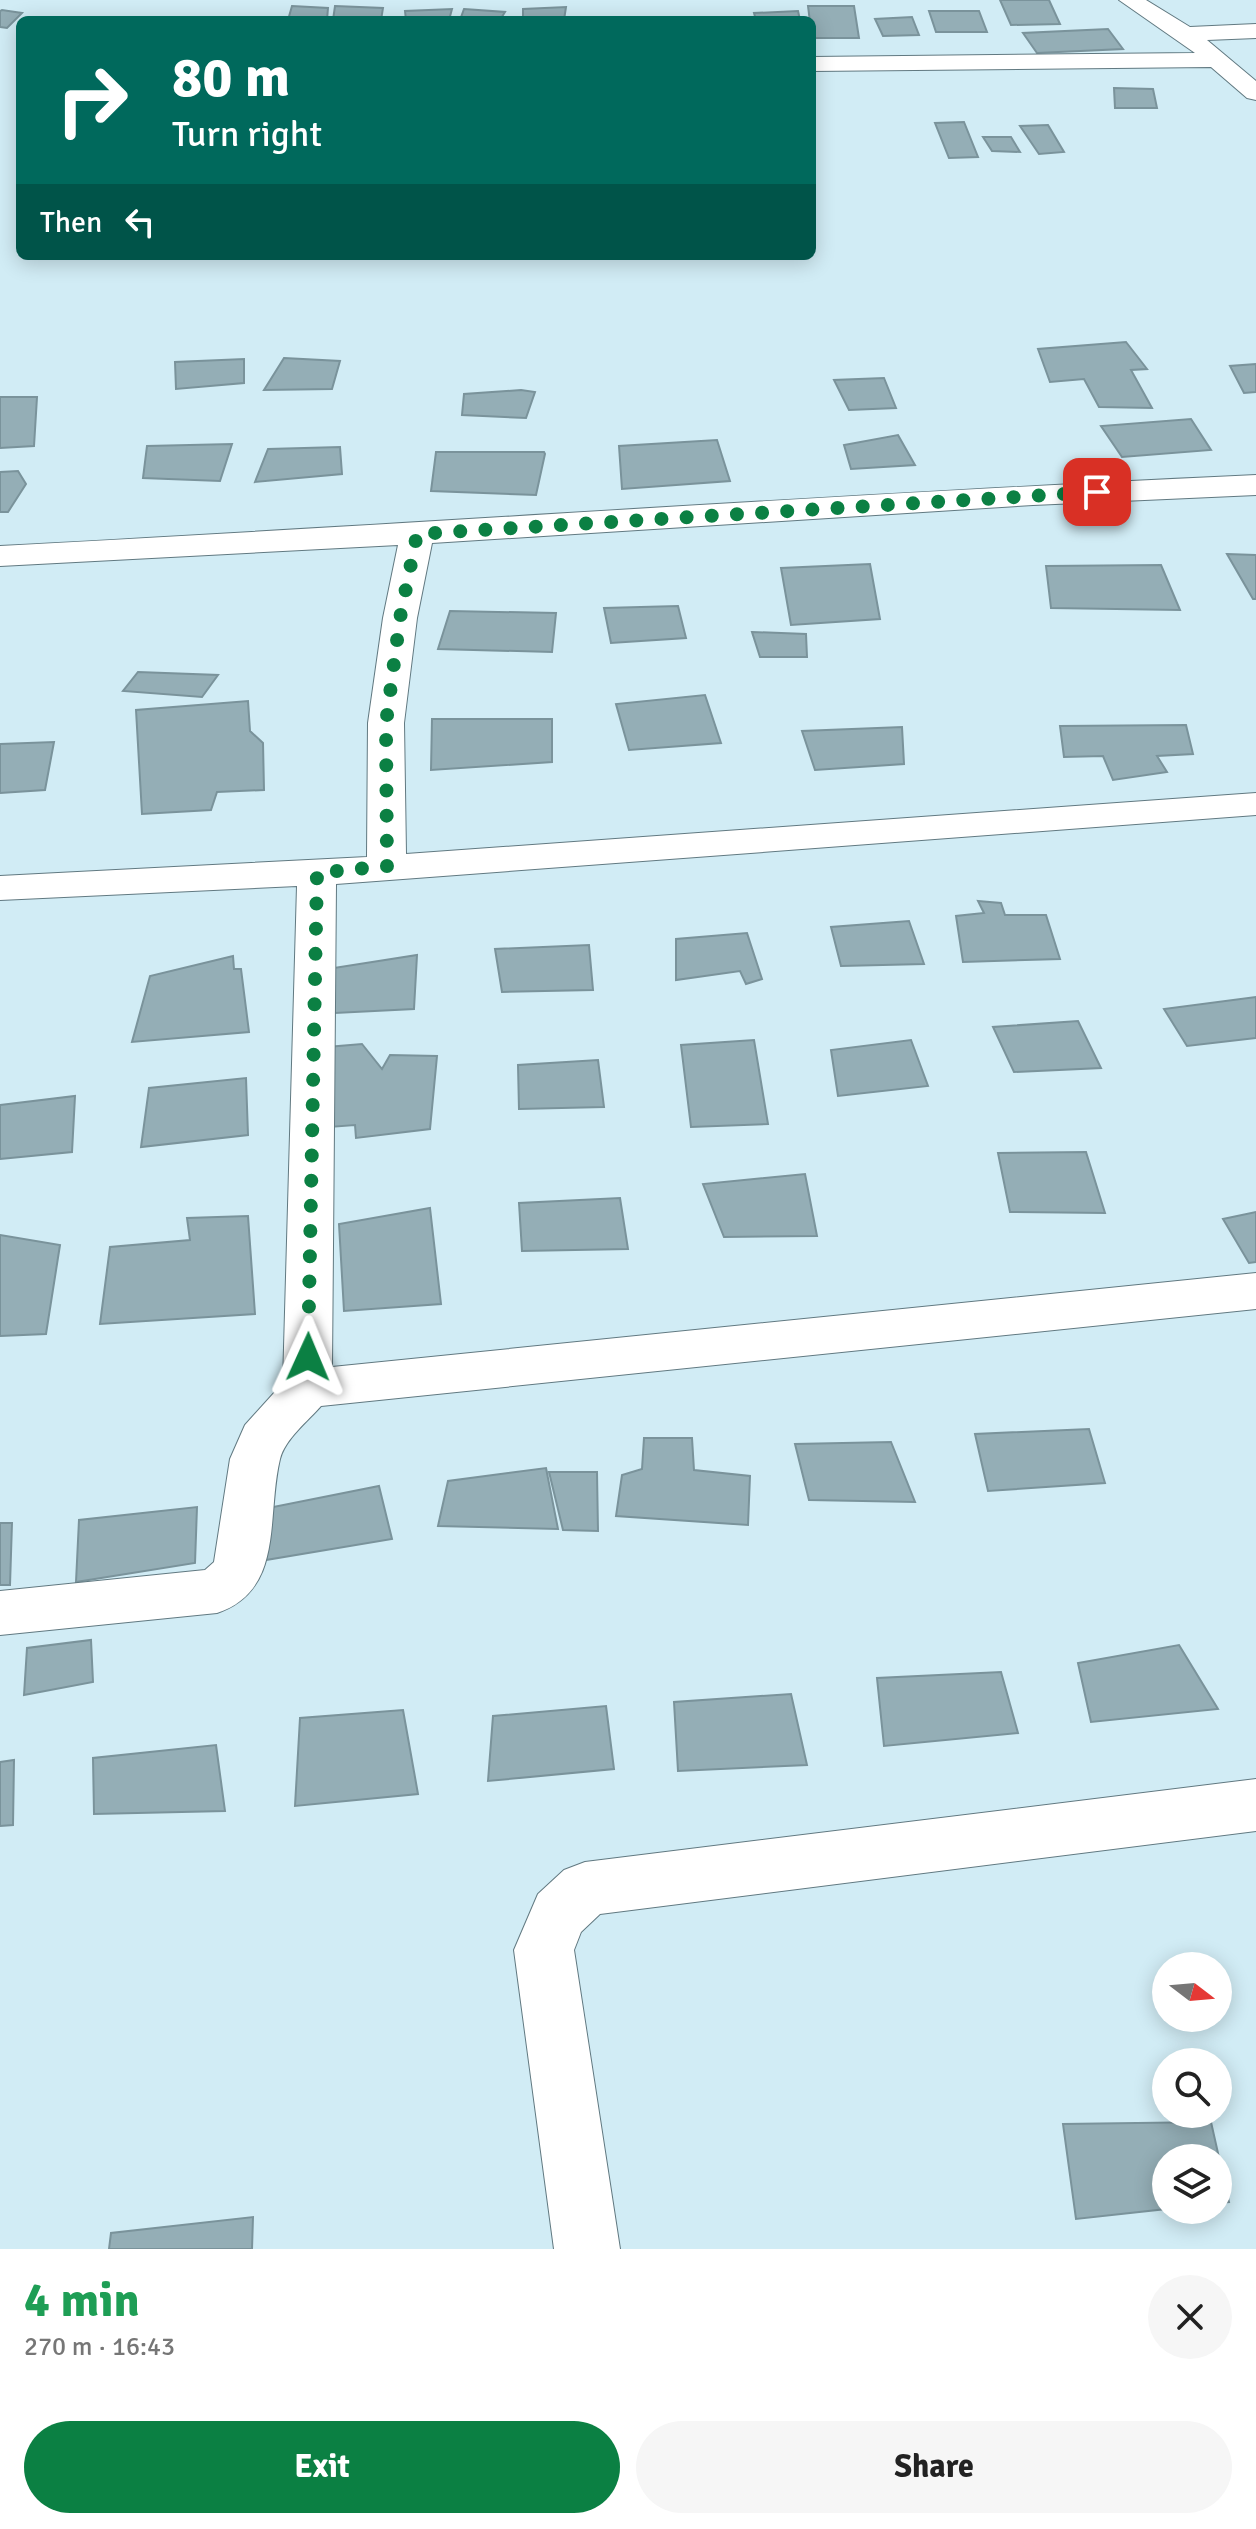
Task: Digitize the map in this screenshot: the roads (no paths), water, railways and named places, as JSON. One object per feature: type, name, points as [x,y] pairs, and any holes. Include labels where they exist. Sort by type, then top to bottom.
[{"type":"street","points":[[1130,0],[1186,34],[1256,93]]},
{"type":"street","points":[[1186,34],[1256,31]]},
{"type":"street","points":[[816,64],[1218,60]]},
{"type":"street","points":[[0,556],[417,534],[1033,495],[1256,485]]},
{"type":"street","points":[[387,866],[386,723],[400,618],[417,534]]},
{"type":"street","points":[[0,888],[317,873],[1256,804]]},
{"type":"street","points":[[0,1613],[217,1591],[233,1578],[240,1562],[255,1459],[263,1439],[307,1388],[317,873]]},
{"type":"street","points":[[307,1388],[1256,1291]]},
{"type":"street","points":[[587,2249],[544,1950],[559,1914],[585,1889],[1256,1805]]}]
